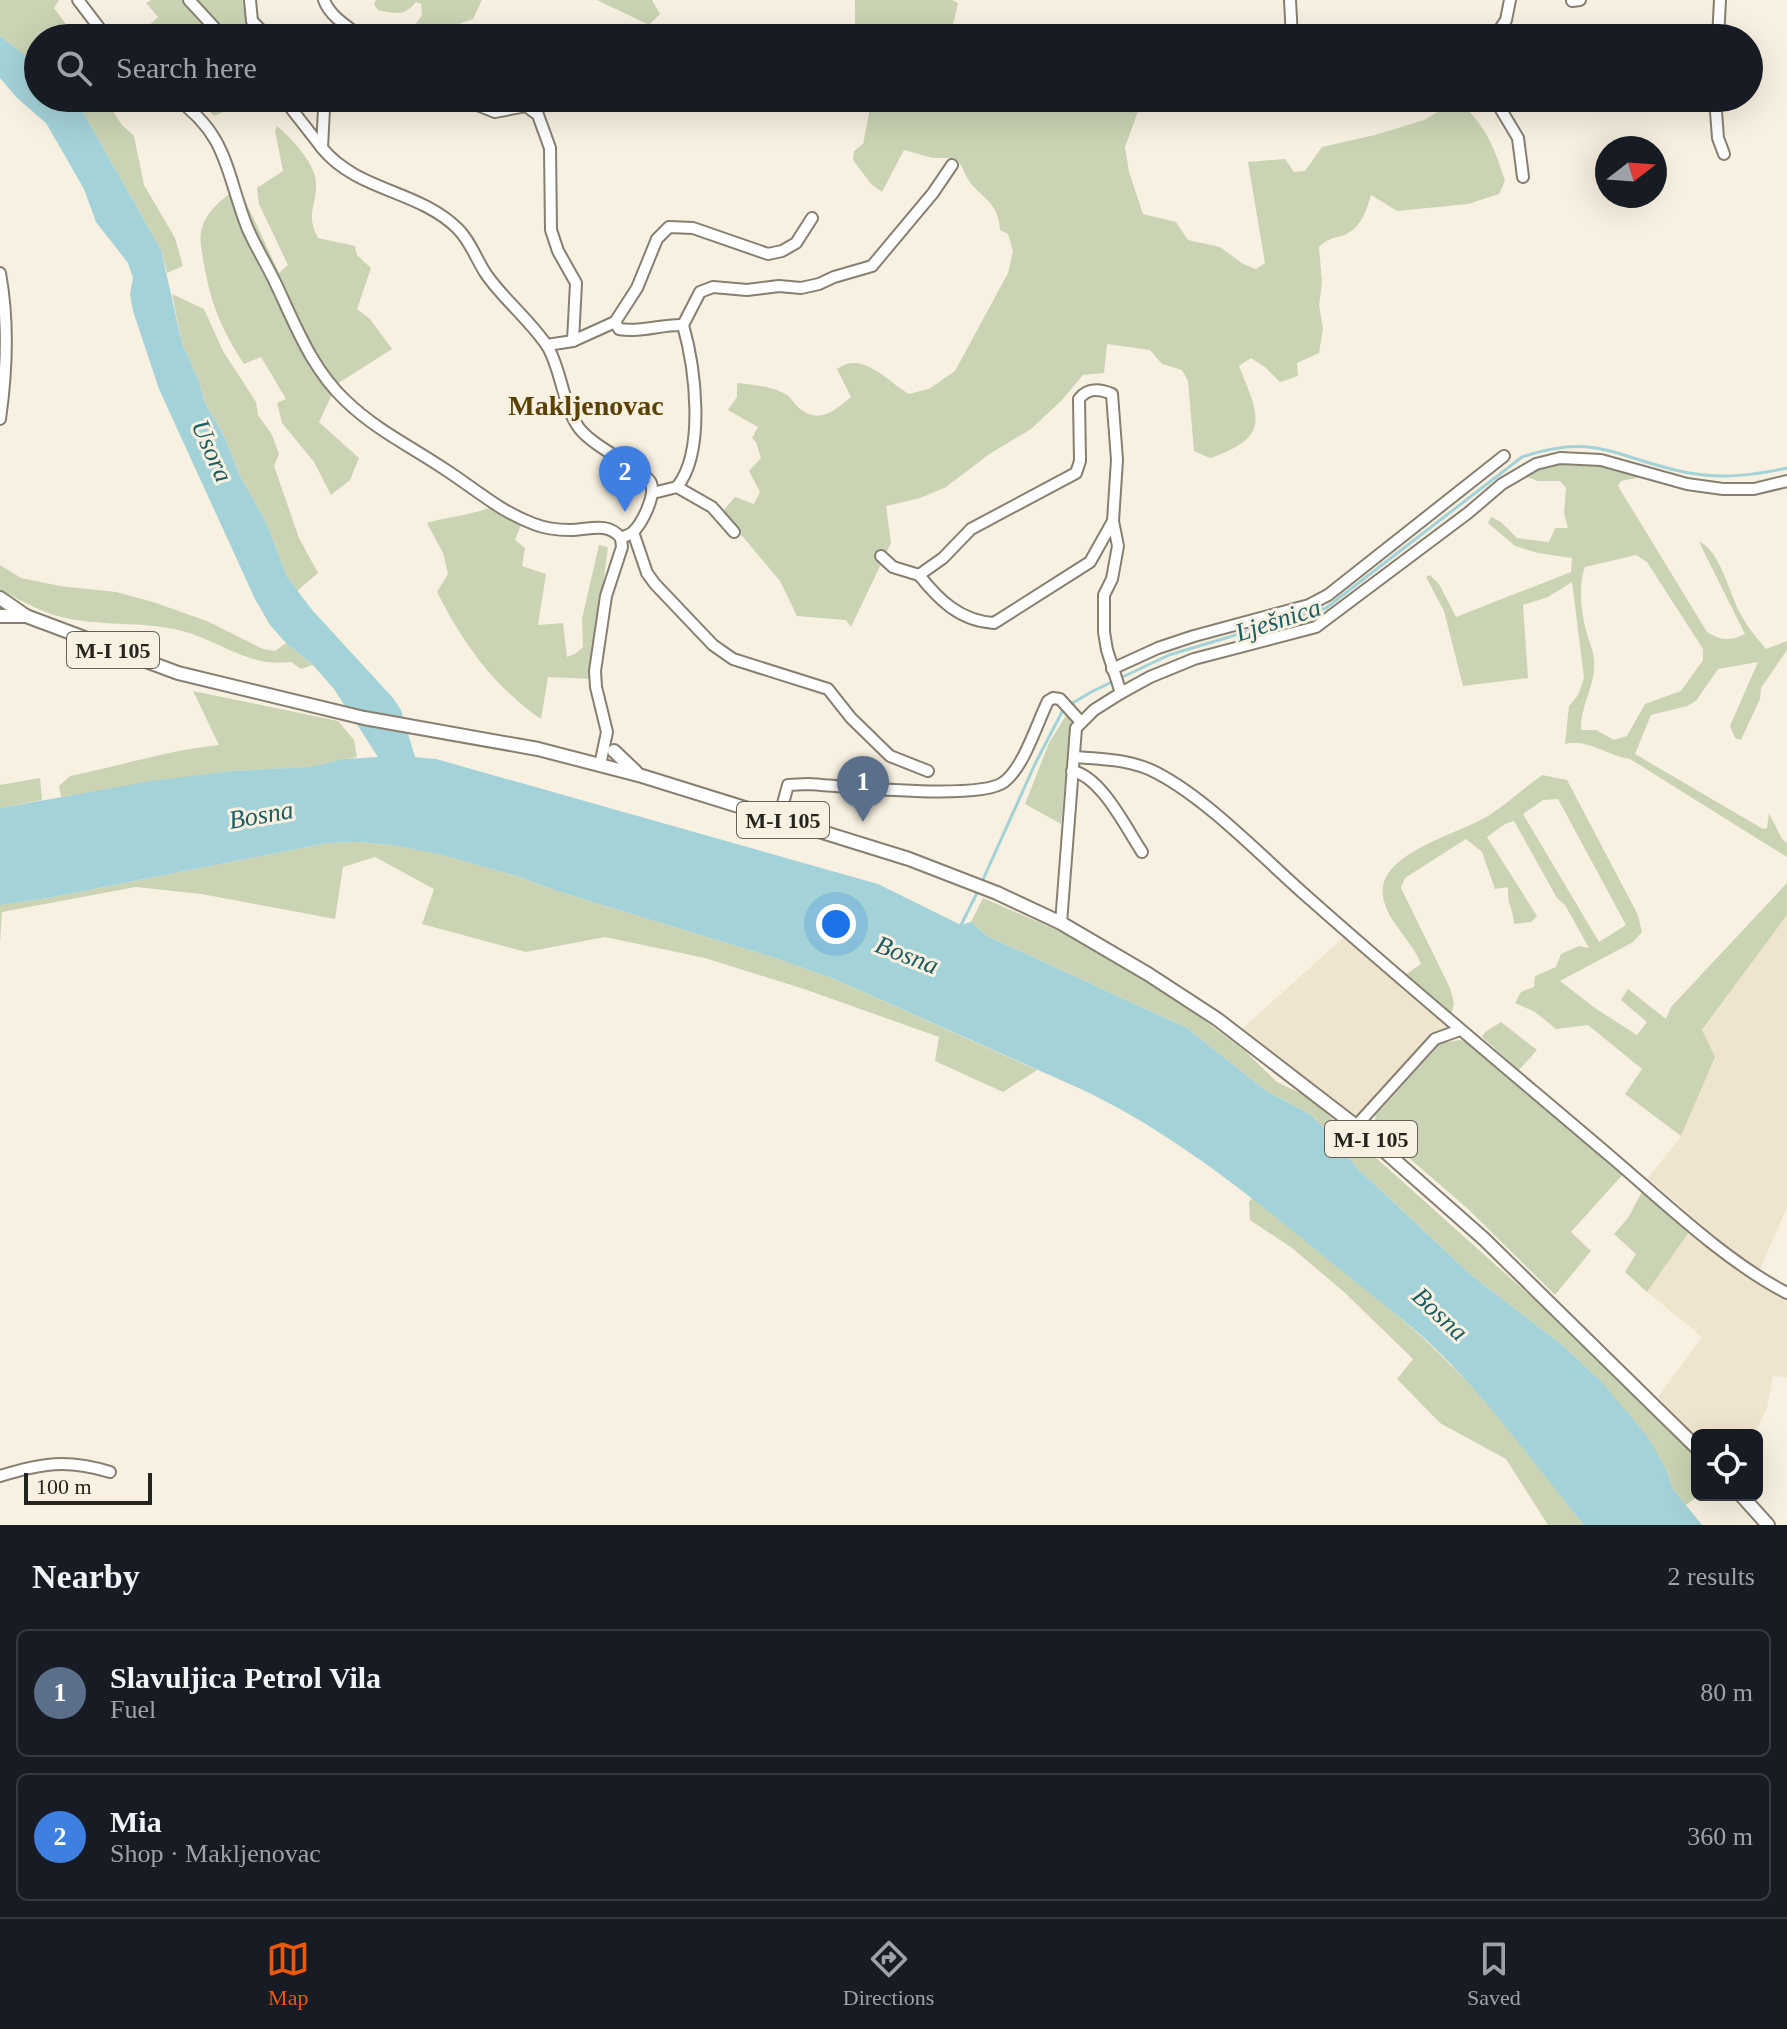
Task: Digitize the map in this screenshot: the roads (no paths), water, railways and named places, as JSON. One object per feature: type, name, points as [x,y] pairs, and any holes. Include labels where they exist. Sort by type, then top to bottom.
[{"type":"main road","points":[[0,598],[26,616]]},
{"type":"main road","points":[[0,616],[26,616]]},
{"type":"main road","name":"M-I 105","points":[[26,616],[201,680],[364,718],[538,749],[642,776],[909,859],[997,893],[1061,923],[1136,966],[1217,1019],[1356,1126],[1484,1239],[1691,1442]]},
{"type":"main road","points":[[614,751],[642,776]]},
{"type":"main road","points":[[1746,1501],[1768,1525]]},
{"type":"street","points":[[78,0],[96,24]]},
{"type":"street","points":[[189,0],[211,24]]},
{"type":"street","points":[[250,0],[255,24]]},
{"type":"street","points":[[324,0],[326,7],[345,24]]},
{"type":"street","points":[[1290,0],[1291,24]]},
{"type":"street","points":[[1503,24],[1510,0]]},
{"type":"street","points":[[1719,24],[1720,0]]},
{"type":"street","points":[[195,112],[214,135],[229,168],[248,228],[312,362],[345,401],[393,439],[447,470],[480,496],[534,524],[570,530],[612,529],[621,538],[622,547],[606,596],[595,671],[596,687],[614,751],[612,761],[602,765]]},
{"type":"street","points":[[294,112],[335,165],[361,180],[393,191],[458,228],[487,275],[547,345],[558,369],[570,414],[581,430],[597,446],[642,472],[650,482],[653,493],[633,532],[621,538]]},
{"type":"street","points":[[322,148],[324,112]]},
{"type":"street","points":[[534,112],[538,115],[550,148],[551,230],[558,251],[576,283],[573,341]]},
{"type":"street","points":[[1502,112],[1518,138],[1523,177]]},
{"type":"street","points":[[1716,112],[1718,138],[1724,154]]},
{"type":"street","points":[[653,493],[677,487],[689,468],[696,412],[692,355],[683,325],[700,292],[713,287],[747,290],[779,286],[801,288],[872,266],[952,165]]},
{"type":"street","points":[[547,345],[573,341],[615,322],[637,288],[657,239],[669,227],[693,228],[768,254],[796,243],[812,218]]},
{"type":"street","points":[[0,273],[6,304],[7,358],[0,419]]},
{"type":"street","points":[[615,322],[619,329],[629,331],[661,325],[683,325]]},
{"type":"street","points":[[919,575],[943,558],[971,529],[1076,473],[1080,461],[1079,399],[1093,390],[1101,389],[1112,394],[1117,482],[1113,521],[1118,546],[1112,579],[1104,595],[1104,613],[1106,641],[1120,689]]},
{"type":"street","points":[[1113,671],[1158,648],[1309,605],[1328,595],[1504,456]]},
{"type":"street","points":[[1076,717],[1120,689],[1194,659],[1316,627],[1502,484],[1536,464],[1560,458],[1591,458],[1687,484],[1723,489],[1754,489],[1787,481]]},
{"type":"street","points":[[677,487],[712,507],[734,532]]},
{"type":"street","points":[[881,556],[893,567],[919,575],[935,595],[961,615],[981,623],[994,623],[1090,562],[1113,521]]},
{"type":"street","points":[[633,532],[647,573],[713,645],[733,659],[828,689],[851,718],[890,756],[928,771]]},
{"type":"street","points":[[779,818],[788,785],[943,792],[1003,783],[1025,752],[1048,701],[1060,699],[1076,717],[1061,923]]},
{"type":"street","points":[[602,765],[607,732]]},
{"type":"street","points":[[1074,757],[1126,761],[1156,772],[1194,797],[1460,1030],[1748,1270],[1787,1293]]},
{"type":"street","points":[[1072,771],[1083,773],[1098,786],[1142,852]]},
{"type":"street","points":[[1356,1126],[1435,1039],[1460,1030]]},
{"type":"street","points":[[0,1476],[63,1462],[84,1464],[110,1472]]},
{"type":"water","points":[[0,36],[24,54],[24,104],[0,78]]},
{"type":"water","points":[[33,112],[83,112],[161,250],[182,343],[204,401],[266,522],[287,577],[313,611],[393,698],[401,710],[415,757],[436,759],[878,884],[961,925],[971,922],[987,936],[1187,1028],[1265,1090],[1311,1115],[1356,1167],[1471,1275],[1561,1344],[1600,1380],[1647,1436],[1665,1467],[1673,1489],[1702,1525],[1584,1525],[1484,1401],[1435,1348],[1392,1310],[1212,1169],[1117,1107],[832,978],[517,876],[438,854],[359,842],[327,843],[0,905],[0,808],[152,781],[232,771],[309,767],[345,759],[378,757],[334,689],[270,625],[255,599],[159,389],[133,311],[130,294],[133,278],[128,263],[96,222],[84,189],[46,123]]},
{"type":"waterway","name":"Lješnica","points":[[981,884],[1064,708],[1169,655],[1326,608],[1522,457],[1548,450],[1588,447],[1697,474],[1736,476],[1787,468]]},
{"type":"waterway","name":"Lješnica","points":[[960,927],[978,891]]},
{"type":"place","name":"Mia","points":[[625,512]]},
{"type":"place","name":"Slavuljica Petrol Vila","points":[[863,822]]},
{"type":"district","name":"Makljenovac","points":[[586,405]]},
{"type":"water label","name":"Usora","points":[[212,451]]},
{"type":"water label","name":"Bosna","points":[[261,815]]},
{"type":"water label","name":"Bosna","points":[[907,955]]},
{"type":"water label","name":"Bosna","points":[[1440,1314]]}]
